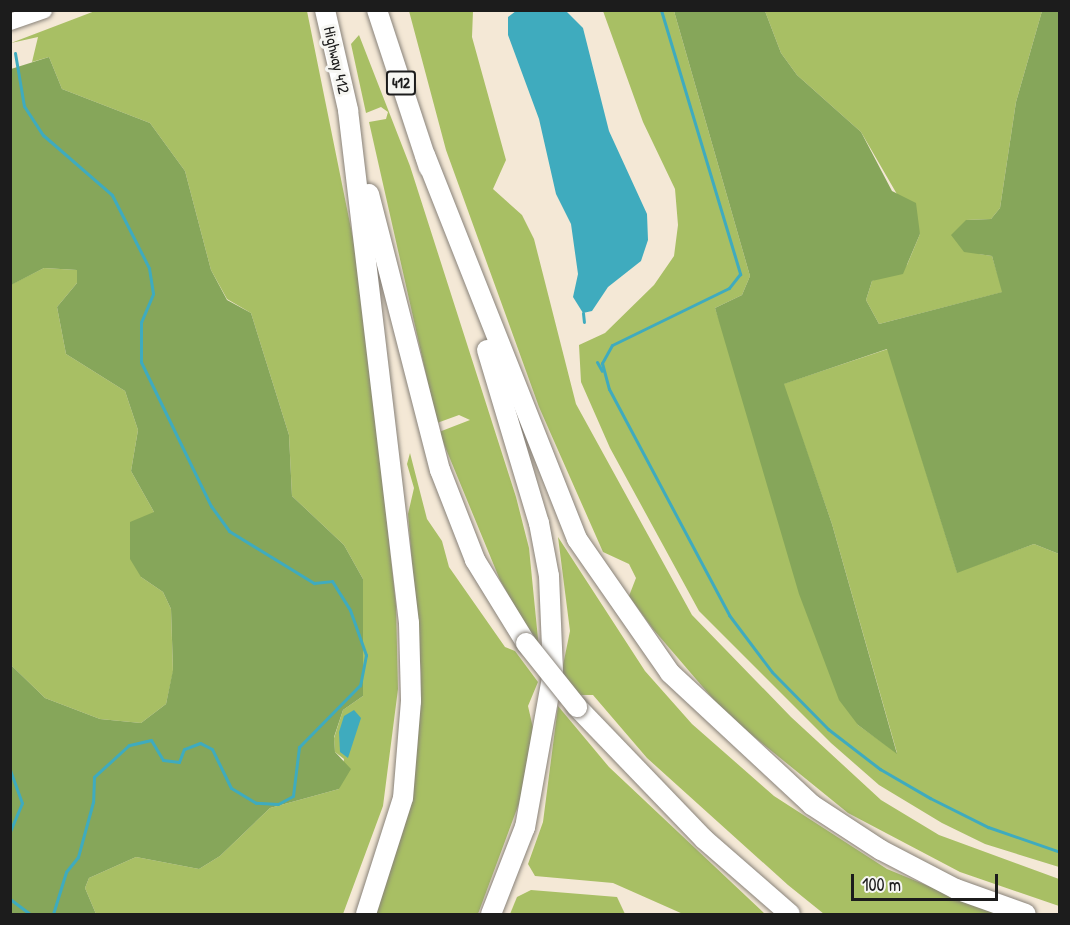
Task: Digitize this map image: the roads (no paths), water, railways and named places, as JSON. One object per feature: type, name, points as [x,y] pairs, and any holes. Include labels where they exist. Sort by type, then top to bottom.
[{"type":"highway","name":"Highway 412","points":[[325,10],[348,110]]},
{"type":"highway","name":"412","points":[[377,10],[425,155]]},
{"type":"highway","points":[[348,110],[440,470],[475,560],[526,643],[577,707],[704,839],[790,915]]},
{"type":"highway","points":[[348,110],[405,577],[411,674],[403,798],[366,915]]},
{"type":"highway","points":[[425,155],[525,472],[549,576],[553,672],[542,755],[525,827],[491,915]]},
{"type":"highway","points":[[425,155],[578,538],[669,673],[812,805],[881,850],[956,889],[1026,915]]},
{"type":"main road","points":[[10,22],[44,10]]},
{"type":"water","points":[[516,11],[566,11],[583,28],[609,131],[647,214],[648,240],[641,261],[608,287],[592,311],[583,313],[573,297],[578,274],[571,224],[556,194],[539,119],[508,35],[508,17]]},
{"type":"water","points":[[354,710],[361,718],[348,758],[340,752],[339,732],[344,716]]},
{"type":"waterway","points":[[661,10],[740,274],[729,288],[612,345],[602,363],[609,389],[729,615],[772,672],[828,729],[880,769],[930,798],[988,827],[1060,852]]},
{"type":"waterway","points":[[15,53],[24,106],[43,135],[112,195],[149,268],[153,294],[141,322],[141,362],[211,506],[229,531],[314,583],[332,581],[350,610],[366,655],[360,685],[299,747],[293,796],[278,804],[256,803],[231,788],[212,749],[200,743],[184,749],[179,762],[163,760],[151,740],[129,745],[94,777],[93,802],[78,857],[66,872],[53,914]]},
{"type":"waterway","points":[[583,313],[584,322]]},
{"type":"waterway","points":[[597,362],[602,371]]},
{"type":"waterway","points":[[10,770],[22,803],[10,831]]},
{"type":"waterway","points":[[10,899],[30,914]]}]
